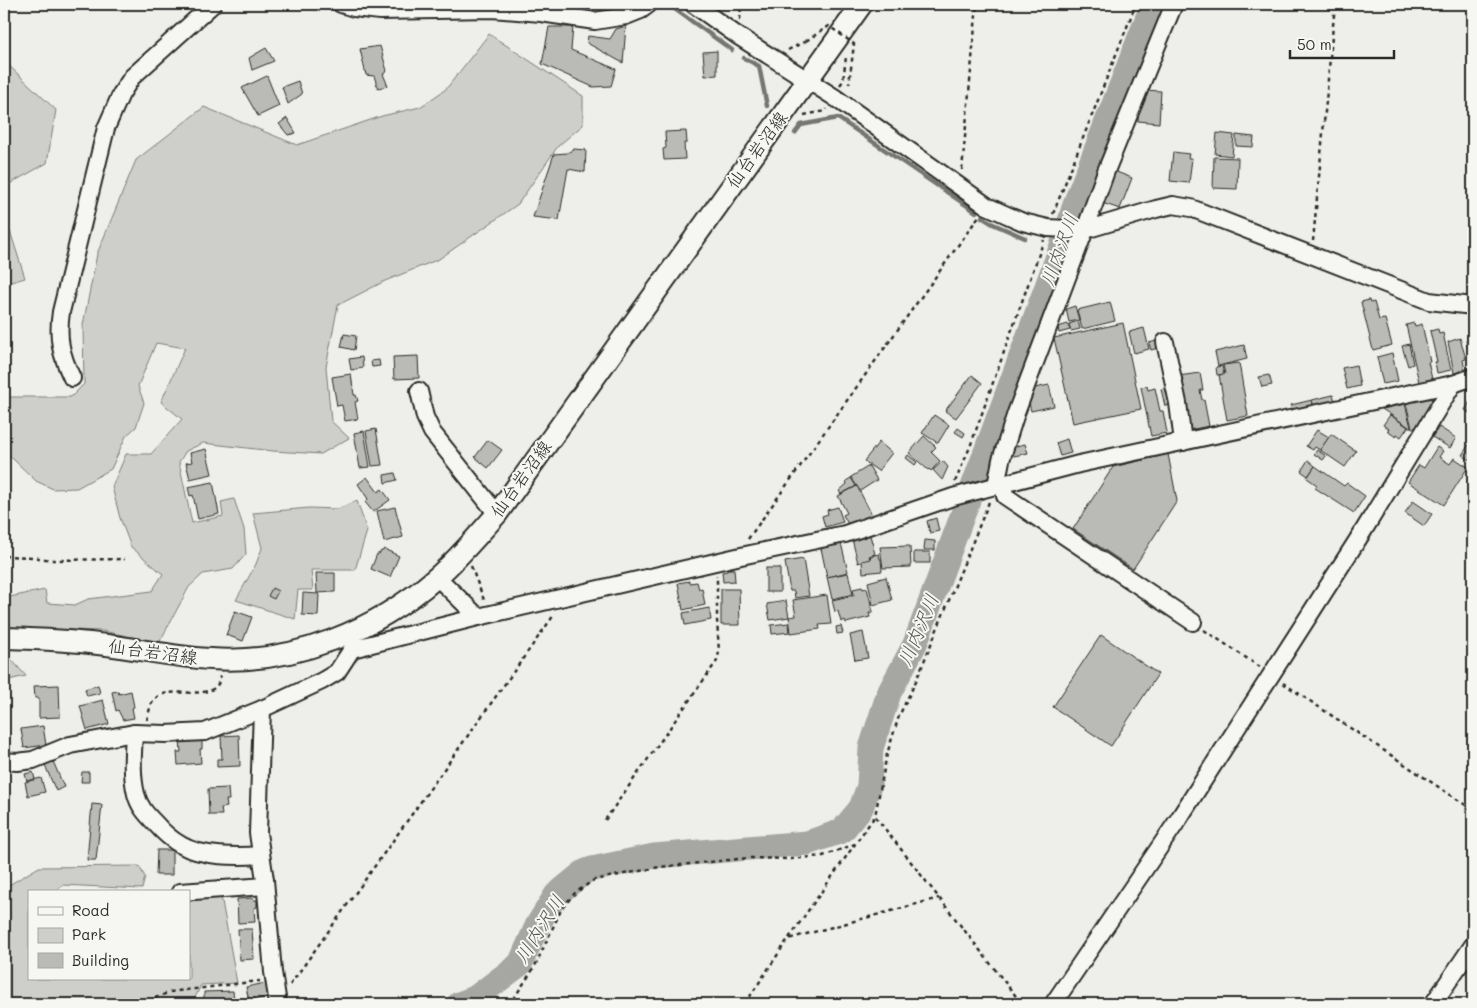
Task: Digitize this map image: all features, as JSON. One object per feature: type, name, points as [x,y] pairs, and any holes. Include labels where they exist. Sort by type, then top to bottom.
[{"type":"main road","name":"仙台岩沼線","points":[[4,638],[46,639],[100,644],[178,657],[220,660],[255,658],[293,651],[339,637],[391,611],[437,577],[470,545],[497,514],[862,4]]},
{"type":"street","points":[[72,378],[63,360],[60,344],[60,312],[106,128],[121,94],[132,77],[213,4]]},
{"type":"street","points":[[341,4],[354,8],[380,11],[492,9],[541,13],[595,21],[626,16],[650,4]]},
{"type":"street","points":[[692,4],[807,80],[987,206],[1023,222],[1051,228],[1083,230],[1156,209],[1173,206],[1191,208],[1429,301],[1473,306]]},
{"type":"street","points":[[995,486],[1016,413],[1083,230],[1174,4]]},
{"type":"street","points":[[1165,342],[1178,403],[1182,442]]},
{"type":"street","points":[[4,761],[33,760],[70,745],[138,733],[205,732],[322,682],[337,672],[352,649],[568,595],[845,534],[951,498],[1079,464],[1453,384],[1473,377]]},
{"type":"street","points":[[1053,1004],[1178,820],[1362,533],[1453,384]]},
{"type":"street","points":[[419,391],[432,432],[497,514]]},
{"type":"street","points":[[995,486],[1005,496],[1193,622]]},
{"type":"street","points":[[437,577],[478,617]]},
{"type":"street","points":[[262,708],[258,833],[276,992]]},
{"type":"street","points":[[138,733],[133,771],[136,795],[144,812],[161,829],[182,846],[205,853],[230,856],[261,855]]},
{"type":"street","points":[[190,891],[265,886]]},
{"type":"street","points":[[1433,1004],[1473,945]]},
{"type":"path","points":[[960,186],[977,4]]},
{"type":"path","points":[[951,498],[1136,4]]},
{"type":"path","points":[[1312,254],[1336,4]]},
{"type":"path","points":[[781,46],[789,51],[829,26],[854,44],[849,84]]},
{"type":"path","points":[[741,556],[740,549],[978,218]]},
{"type":"path","points":[[745,1004],[788,939],[875,816],[887,754],[899,716],[916,681],[995,486]]},
{"type":"path","points":[[4,556],[52,560],[125,559]]},
{"type":"path","points":[[605,820],[717,661],[719,652],[717,561]]},
{"type":"path","points":[[140,1004],[170,992],[276,992],[287,990],[568,595]]},
{"type":"path","points":[[1193,622],[1473,810]]},
{"type":"path","points":[[138,733],[153,700],[157,696],[164,693],[208,691],[217,687],[220,680],[220,660]]},
{"type":"path","points":[[875,816],[1022,1004]]},
{"type":"path","points":[[507,1004],[514,998],[534,968],[562,908],[575,893],[594,880],[660,867],[750,858],[791,860],[823,856],[855,844]]},
{"type":"path","points":[[788,939],[939,898]]},
{"type":"green space","points":[[489,34],[583,96],[583,125],[558,146],[518,204],[439,259],[385,281],[338,305],[326,367],[331,421],[349,438],[321,454],[203,443],[186,451],[179,462],[192,523],[223,516],[221,502],[234,499],[244,529],[246,554],[233,569],[203,574],[189,587],[159,643],[103,631],[4,628],[4,598],[45,590],[47,603],[75,605],[88,599],[152,591],[163,574],[131,547],[120,518],[112,487],[126,454],[151,454],[182,419],[161,402],[185,348],[156,343],[138,386],[144,403],[136,427],[126,436],[111,469],[77,488],[53,489],[36,481],[12,458],[4,456],[4,395],[5,397],[71,397],[84,384],[83,325],[97,254],[136,160],[204,107],[297,145],[382,116],[420,107],[446,89]]},
{"type":"green space","points":[[4,61],[56,110],[47,163],[4,187]]},
{"type":"green space","points":[[4,212],[25,278],[4,284]]},
{"type":"green space","points":[[357,501],[367,531],[355,570],[311,570],[313,590],[298,590],[295,619],[236,600],[256,564],[262,548],[253,513],[309,508],[337,509]]},
{"type":"green space","points":[[4,657],[10,658],[26,676],[4,681]]},
{"type":"green space","points":[[139,866],[145,877],[142,889],[62,885],[58,890],[28,890],[28,980],[190,980],[190,898],[221,896],[237,983],[201,985],[192,1004],[4,1004],[4,888],[39,867]]},
{"type":"building","points":[[626,26],[623,63],[587,43],[588,36],[610,39],[616,29]]},
{"type":"building","points":[[549,27],[573,27],[571,50],[616,69],[611,86],[593,87],[542,64]]},
{"type":"building","points":[[380,46],[387,71],[383,74],[388,86],[378,88],[374,76],[366,75],[360,49]]},
{"type":"building","points":[[266,48],[274,61],[252,70],[249,58]]},
{"type":"building","points":[[717,51],[717,75],[705,76],[703,52]]},
{"type":"building","points":[[267,76],[279,106],[258,116],[242,88]]},
{"type":"building","points":[[298,81],[302,94],[288,104],[282,87]]},
{"type":"building","points":[[1143,90],[1161,91],[1159,123],[1138,121],[1140,96]]},
{"type":"building","points":[[287,118],[296,133],[288,135],[279,124]]},
{"type":"building","points":[[686,131],[687,143],[684,143],[685,159],[664,160],[663,149],[666,148],[665,132]]},
{"type":"building","points":[[1217,133],[1234,135],[1232,156],[1215,154]]},
{"type":"building","points":[[1236,135],[1254,137],[1253,147],[1236,146]]},
{"type":"building","points":[[574,149],[586,150],[585,172],[568,169],[559,220],[533,217],[554,154],[567,153]]},
{"type":"building","points":[[1173,152],[1189,154],[1188,158],[1192,158],[1189,183],[1170,181]]},
{"type":"building","points":[[1214,157],[1238,158],[1237,189],[1213,188]]},
{"type":"building","points":[[1114,171],[1132,178],[1120,209],[1102,203]]},
{"type":"building","points":[[1369,300],[1370,303],[1374,302],[1379,320],[1385,319],[1392,345],[1373,350],[1361,302]]},
{"type":"building","points":[[1110,302],[1115,321],[1082,329],[1077,310]]},
{"type":"building","points":[[1075,306],[1079,320],[1069,322],[1066,309]]},
{"type":"building","points":[[1078,321],[1080,329],[1071,331],[1069,324]]},
{"type":"building","points":[[1123,323],[1141,409],[1073,423],[1054,338]]},
{"type":"building","points":[[1414,323],[1415,326],[1422,324],[1432,379],[1419,382],[1406,325]]},
{"type":"building","points":[[1068,324],[1070,330],[1059,333],[1058,327]]},
{"type":"building","points":[[1144,328],[1149,349],[1134,353],[1129,332]]},
{"type":"building","points":[[1438,329],[1439,334],[1443,333],[1451,370],[1437,373],[1435,362],[1437,362],[1430,331]]},
{"type":"building","points":[[344,334],[356,336],[354,350],[341,347]]},
{"type":"building","points":[[1460,338],[1466,359],[1463,360],[1465,370],[1454,373],[1448,342]]},
{"type":"building","points":[[1473,339],[1473,368],[1466,341]]},
{"type":"building","points":[[1160,340],[1162,347],[1151,350],[1149,343]]},
{"type":"building","points":[[1409,344],[1413,364],[1408,366],[1402,346]]},
{"type":"building","points":[[1244,345],[1247,359],[1218,366],[1215,352]]},
{"type":"building","points":[[1392,353],[1398,381],[1383,384],[1377,357]]},
{"type":"building","points":[[418,356],[419,378],[394,379],[393,357]]},
{"type":"building","points":[[362,357],[363,368],[351,370],[349,359]]},
{"type":"building","points":[[379,360],[380,366],[372,367],[371,361]]},
{"type":"building","points":[[1239,363],[1248,416],[1227,420],[1219,375],[1225,374],[1223,365]]},
{"type":"building","points":[[1356,365],[1360,386],[1347,389],[1342,368]]},
{"type":"building","points":[[1222,366],[1224,374],[1217,375],[1216,367]]},
{"type":"building","points":[[1200,373],[1203,390],[1200,390],[1209,426],[1189,430],[1178,376]]},
{"type":"building","points":[[351,374],[354,395],[356,395],[358,401],[355,402],[358,419],[345,421],[342,405],[337,406],[332,377]]},
{"type":"building","points":[[972,375],[982,383],[956,418],[945,411]]},
{"type":"building","points":[[1269,375],[1272,385],[1262,387],[1259,377]]},
{"type":"building","points":[[1049,385],[1054,406],[1031,411],[1029,403],[1035,388]]},
{"type":"building","points":[[1147,386],[1148,390],[1155,388],[1160,411],[1163,411],[1167,433],[1151,436],[1141,387]]},
{"type":"building","points":[[1171,386],[1175,404],[1165,406],[1161,389]]},
{"type":"building","points":[[1333,395],[1336,403],[1314,408],[1312,400]]},
{"type":"building","points":[[1431,397],[1433,405],[1420,427],[1412,428],[1406,403]]},
{"type":"building","points":[[1473,399],[1473,415],[1465,410]]},
{"type":"building","points":[[1312,400],[1314,408],[1293,413],[1291,405]]},
{"type":"building","points":[[1405,404],[1411,427],[1382,409]]},
{"type":"building","points":[[934,415],[949,425],[938,443],[922,433]]},
{"type":"building","points":[[1390,415],[1408,427],[1401,437],[1397,434],[1396,437],[1387,431],[1389,429],[1383,425]]},
{"type":"building","points":[[1439,427],[1456,438],[1450,448],[1432,437]]},
{"type":"building","points":[[958,428],[965,433],[963,437],[955,432]]},
{"type":"building","points":[[376,429],[382,465],[372,466],[366,431]]},
{"type":"building","points":[[1317,430],[1329,437],[1320,450],[1315,447],[1313,450],[1306,446]]},
{"type":"building","points":[[364,431],[370,467],[360,468],[354,433]]},
{"type":"building","points":[[1331,434],[1356,451],[1345,467],[1320,450]]},
{"type":"building","points":[[924,436],[936,447],[931,452],[940,461],[931,471],[909,453]]},
{"type":"building","points":[[1067,439],[1071,453],[1060,456],[1056,443]]},
{"type":"building","points":[[488,440],[502,450],[488,468],[475,457]]},
{"type":"building","points":[[879,442],[892,453],[878,471],[864,461]]},
{"type":"building","points":[[1470,443],[1473,445],[1473,462],[1462,455]]},
{"type":"building","points":[[1025,444],[1028,453],[1014,456],[1012,447]]},
{"type":"building","points":[[1437,447],[1443,451],[1439,457],[1450,464],[1454,458],[1468,467],[1444,505],[1408,482],[1419,465],[1424,468]]},
{"type":"building","points":[[206,449],[212,474],[190,479],[186,463],[192,462],[190,453]]},
{"type":"building","points":[[1317,450],[1326,456],[1323,460],[1314,454]]},
{"type":"building","points":[[1168,454],[1177,501],[1133,569],[1073,529],[1113,467]]},
{"type":"building","points":[[908,455],[917,462],[915,465],[906,458]]},
{"type":"building","points":[[1308,460],[1315,466],[1308,476],[1301,471]]},
{"type":"building","points":[[943,461],[948,467],[942,480],[933,470]]},
{"type":"building","points":[[869,466],[877,480],[860,491],[851,477]]},
{"type":"building","points":[[1315,466],[1344,486],[1347,483],[1365,496],[1354,513],[1315,488],[1317,485],[1307,478]]},
{"type":"building","points":[[395,473],[397,480],[385,483],[384,475]]},
{"type":"building","points":[[367,477],[378,492],[382,489],[390,500],[373,512],[365,502],[368,499],[358,484]]},
{"type":"building","points":[[851,478],[856,486],[841,494],[839,491],[847,484],[846,481]]},
{"type":"building","points":[[213,482],[219,514],[198,519],[193,495],[190,496],[188,487]]},
{"type":"building","points":[[857,486],[873,517],[848,524],[843,515],[847,513],[838,496]]},
{"type":"building","points":[[1413,501],[1432,514],[1424,526],[1405,513]]},
{"type":"building","points":[[395,507],[403,537],[384,542],[377,511]]},
{"type":"building","points":[[838,507],[843,522],[825,527],[822,516],[828,514],[827,510]]},
{"type":"building","points":[[936,518],[939,531],[930,533],[927,521]]},
{"type":"building","points":[[870,535],[875,554],[869,556],[870,559],[858,563],[852,539]]},
{"type":"building","points":[[925,540],[935,541],[935,550],[924,550]]},
{"type":"building","points":[[841,543],[848,572],[827,577],[821,548]]},
{"type":"building","points":[[910,546],[911,567],[883,568],[880,547]]},
{"type":"building","points":[[384,549],[399,556],[390,577],[371,569],[377,554]]},
{"type":"building","points":[[914,552],[930,552],[930,563],[914,563]]},
{"type":"building","points":[[879,554],[882,571],[863,573],[862,561],[871,559],[870,556]]},
{"type":"building","points":[[803,559],[809,596],[795,598],[794,591],[790,591],[785,562]]},
{"type":"building","points":[[766,568],[780,568],[780,592],[766,592]]},
{"type":"building","points":[[727,569],[734,569],[735,581],[723,582],[722,572],[727,571]]},
{"type":"building","points":[[316,573],[335,573],[335,592],[317,593]]},
{"type":"building","points":[[848,573],[853,594],[832,599],[827,577]]},
{"type":"building","points":[[886,577],[892,600],[873,605],[868,582]]},
{"type":"building","points":[[689,581],[689,583],[697,582],[699,589],[702,588],[705,605],[683,610],[678,583]]},
{"type":"building","points":[[862,587],[863,589],[867,588],[873,612],[869,613],[870,617],[846,623],[845,620],[841,622],[838,611],[835,612],[832,600],[854,595],[853,589]]},
{"type":"building","points":[[272,588],[278,591],[274,599],[268,596]]},
{"type":"building","points":[[721,589],[739,589],[740,625],[721,625]]},
{"type":"building","points":[[303,593],[319,594],[318,616],[302,615]]},
{"type":"building","points":[[827,595],[831,624],[819,625],[820,629],[791,633],[789,617],[796,616],[793,600]]},
{"type":"building","points":[[786,601],[789,617],[770,620],[767,604]]},
{"type":"building","points":[[709,608],[711,620],[685,625],[683,613]]},
{"type":"building","points":[[235,611],[252,617],[243,641],[226,635]]},
{"type":"building","points":[[789,623],[790,632],[772,634],[771,625]]},
{"type":"building","points":[[841,626],[843,633],[837,634],[836,627]]},
{"type":"building","points":[[863,632],[868,658],[855,660],[850,635]]},
{"type":"building","points":[[1101,635],[1158,674],[1111,746],[1053,707]]},
{"type":"building","points":[[59,685],[60,717],[39,718],[39,698],[35,698],[34,686]]},
{"type":"building","points":[[98,685],[100,693],[87,696],[85,689]]},
{"type":"building","points":[[118,691],[119,694],[131,691],[134,718],[123,720],[118,710],[116,711],[112,692]]},
{"type":"building","points":[[103,700],[109,724],[87,730],[80,706]]},
{"type":"building","points":[[43,726],[46,745],[24,748],[21,729]]},
{"type":"building","points":[[239,735],[240,766],[217,767],[217,759],[222,759],[221,736]]},
{"type":"building","points":[[202,739],[202,749],[200,749],[201,763],[178,765],[177,752],[181,752],[180,740]]},
{"type":"building","points":[[52,759],[64,787],[56,791],[44,763]]},
{"type":"building","points":[[33,772],[35,779],[27,781],[25,774]]},
{"type":"building","points":[[82,772],[89,772],[89,782],[81,782]]},
{"type":"building","points":[[41,778],[45,792],[28,796],[25,782]]},
{"type":"building","points":[[228,788],[229,800],[226,800],[227,807],[221,808],[222,815],[209,815],[208,789]]},
{"type":"building","points":[[92,804],[102,805],[96,860],[87,860]]},
{"type":"building","points":[[157,850],[172,850],[172,875],[156,875]]},
{"type":"building","points":[[253,898],[253,900],[257,900],[257,907],[254,908],[255,922],[238,923],[237,899]]},
{"type":"building","points":[[238,929],[252,929],[254,959],[240,960]]},
{"type":"building","points":[[266,983],[269,997],[249,1001],[246,987]]},
{"type":"building","points":[[233,991],[234,1001],[204,1002],[204,992]]},
{"type":"waterway","name":"川内沢川","points":[[459,1004],[475,998],[520,964],[538,924],[556,895],[584,872],[654,856],[807,843],[842,831],[861,808],[869,786],[871,748],[889,693],[915,644],[1067,232],[1075,204],[1153,4]]},
{"type":"waterway","points":[[669,5],[732,50]]},
{"type":"waterway","points":[[744,58],[759,66],[767,106]]},
{"type":"waterway","points":[[795,133],[801,125],[838,118],[976,212]]},
{"type":"waterway","points":[[982,217],[1025,238]]},
{"type":"waterway","name":"川内沢川","points":[[1055,242],[1063,242]]}]
